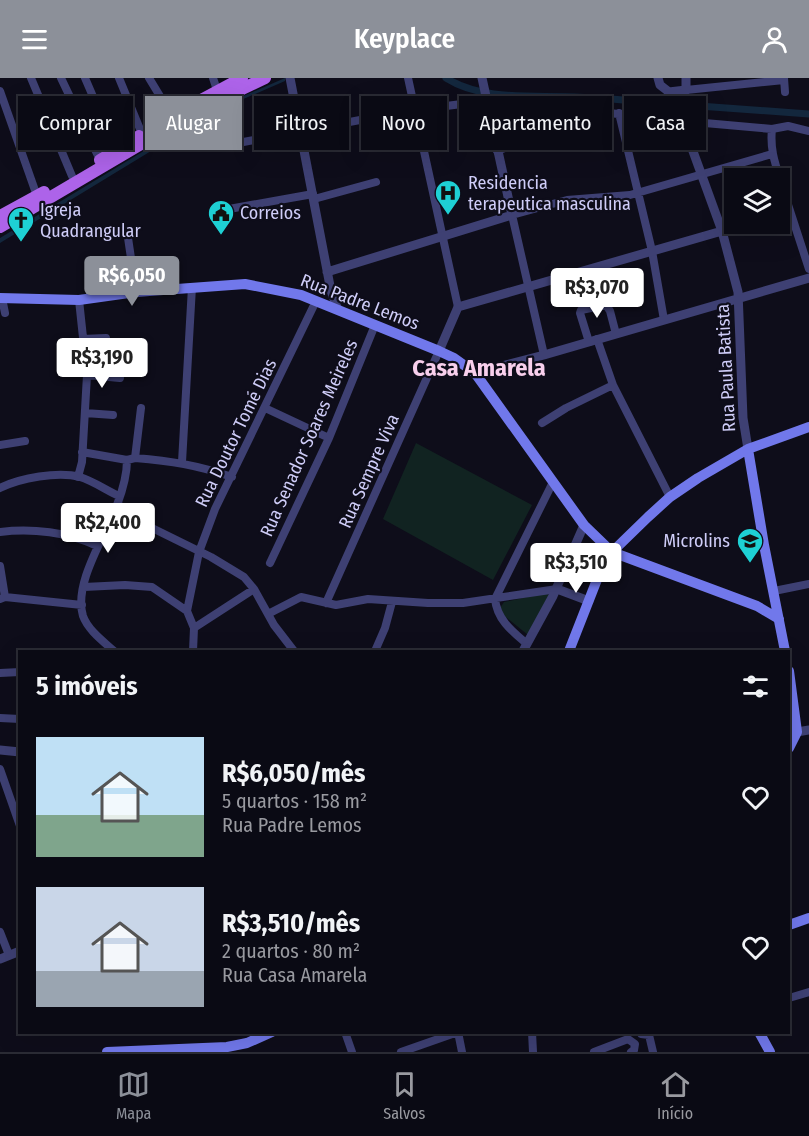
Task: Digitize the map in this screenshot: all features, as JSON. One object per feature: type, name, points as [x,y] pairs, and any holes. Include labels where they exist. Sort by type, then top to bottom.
[{"type":"main road","points":[[199,96],[215,84],[242,78]]},
{"type":"main road","points":[[0,227],[202,108],[265,78]]},
{"type":"main road","points":[[133,140],[145,132]]},
{"type":"main road","points":[[0,216],[116,150]]},
{"type":"main road","name":"Rua Padre Lemos","points":[[1,298],[29,304],[136,292],[245,284],[267,287],[316,301],[439,351],[454,358],[476,374],[584,525],[612,552]]},
{"type":"main road","points":[[570,650],[600,572],[612,552],[670,497],[748,449],[809,427]]},
{"type":"main road","name":"Rua Paula Batista","points":[[748,449],[785,650]]},
{"type":"main road","points":[[612,552],[757,606],[779,620]]},
{"type":"main road","points":[[757,606],[768,602],[774,594]]},
{"type":"main road","points":[[790,678],[798,731],[790,746]]},
{"type":"main road","points":[[790,925],[809,918]]},
{"type":"main road","points":[[107,1052],[141,1049],[181,1051],[227,1047],[247,1043],[267,1034]]},
{"type":"main road","points":[[760,1034],[770,1052]]},
{"type":"street","points":[[31,78],[72,176]]},
{"type":"street","points":[[61,78],[100,160]]},
{"type":"street","points":[[85,78],[93,96]]},
{"type":"street","points":[[119,78],[142,134]]},
{"type":"street","points":[[149,78],[160,96]]},
{"type":"street","points":[[290,78],[293,96]]},
{"type":"street","points":[[408,78],[412,96]]},
{"type":"street","points":[[658,78],[660,86],[665,90],[686,90],[784,79],[785,92]]},
{"type":"street","points":[[686,78],[686,90]]},
{"type":"street","name":"Rua Paula Batista","points":[[682,96],[686,90]]},
{"type":"street","points":[[0,91],[37,196]]},
{"type":"street","points":[[447,101],[484,91],[513,96]]},
{"type":"street","points":[[484,91],[544,356]]},
{"type":"street","points":[[612,113],[624,113]]},
{"type":"street","points":[[619,113],[652,251],[664,320]]},
{"type":"street","points":[[706,120],[772,129],[788,126],[809,130]]},
{"type":"street","points":[[772,129],[770,142],[776,168]]},
{"type":"street","points":[[304,150],[332,296],[338,310]]},
{"type":"street","points":[[424,150],[458,308],[439,351]]},
{"type":"street","name":"Rua Paula Batista","points":[[694,150],[722,231],[739,298],[743,418],[748,449]]},
{"type":"street","points":[[327,272],[567,200],[624,196],[772,154]]},
{"type":"street","points":[[229,209],[314,196],[376,182]]},
{"type":"street","points":[[790,213],[809,269]]},
{"type":"street","points":[[127,231],[136,292]]},
{"type":"street","points":[[458,308],[722,231]]},
{"type":"street","points":[[476,374],[809,278]]},
{"type":"street","points":[[316,301],[327,294],[330,285]]},
{"type":"street","points":[[182,462],[192,287]]},
{"type":"street","points":[[1,298],[5,313]]},
{"type":"street","points":[[78,477],[87,375],[79,300]]},
{"type":"street","name":"Rua Doutor Tomé Dias","points":[[187,610],[199,552],[215,509],[316,301]]},
{"type":"street","points":[[616,334],[610,311],[606,305],[581,310],[613,385],[670,497]]},
{"type":"street","name":"Rua Senador Soares Meireles","points":[[270,563],[329,438],[375,325]]},
{"type":"street","points":[[83,339],[106,338]]},
{"type":"street","name":"Rua Sempre Viva","points":[[326,603],[439,351]]},
{"type":"street","points":[[87,375],[120,378]]},
{"type":"street","points":[[542,423],[566,408],[613,385]]},
{"type":"street","points":[[113,650],[87,624],[82,613],[84,587],[89,566],[118,500],[131,459],[141,408]]},
{"type":"street","points":[[265,408],[329,438]]},
{"type":"street","points":[[85,413],[113,415]]},
{"type":"street","points":[[0,445],[25,441]]},
{"type":"street","points":[[82,452],[131,459],[182,462],[202,466],[232,477]]},
{"type":"street","points":[[0,488],[43,476],[78,477],[118,500],[131,516],[244,577],[293,650]]},
{"type":"street","points":[[553,482],[495,599],[504,622],[525,647],[556,589],[584,525]]},
{"type":"street","points":[[0,532],[21,530],[75,537],[97,546]]},
{"type":"street","points":[[0,566],[2,598],[82,605]]},
{"type":"street","points":[[774,594],[809,584]]},
{"type":"street","points":[[84,587],[126,585],[152,587],[187,610],[194,628],[193,650]]},
{"type":"street","points":[[268,614],[301,597],[336,605],[368,599],[392,602],[464,603],[556,589],[589,601]]},
{"type":"street","points":[[194,628],[254,590]]},
{"type":"street","points":[[375,650],[385,628],[392,602]]},
{"type":"street","points":[[0,673],[18,672]]},
{"type":"street","points":[[0,718],[18,719]]},
{"type":"street","points":[[0,750],[18,752]]},
{"type":"street","points":[[0,770],[18,820]]},
{"type":"street","points":[[0,932],[5,957]]},
{"type":"street","points":[[790,998],[809,992]]},
{"type":"street","points":[[346,1034],[352,1052]]},
{"type":"street","points":[[401,1052],[417,1049],[453,1034]]},
{"type":"street","points":[[458,1034],[462,1052]]},
{"type":"street","points":[[532,1034],[533,1052]]},
{"type":"street","points":[[641,1034],[650,1035],[653,1052]]},
{"type":"street","points":[[594,1052],[613,1046],[620,1046],[630,1052]]},
{"type":"green space","points":[[416,443],[532,505],[493,580],[383,519]]},
{"type":"green space","points":[[546,593],[549,595],[528,635],[502,614],[500,608],[504,602]]},
{"type":"water","points":[[285,78],[285,81],[242,100],[242,97]]},
{"type":"water","points":[[145,150],[153,150],[0,243],[0,238]]},
{"type":"waterway","points":[[446,78],[460,85],[492,94],[624,100]]},
{"type":"waterway","points":[[706,107],[809,114]]},
{"type":"place","name":"Residencia terapeutica masculina","points":[[448,216]]},
{"type":"place","name":"Correios","points":[[221,236]]},
{"type":"place","name":"Igreja Quadrangular","points":[[21,243]]},
{"type":"place","name":"Microlins","points":[[750,564]]},
{"type":"district","name":"Casa Amarela","points":[[479,368]]}]
